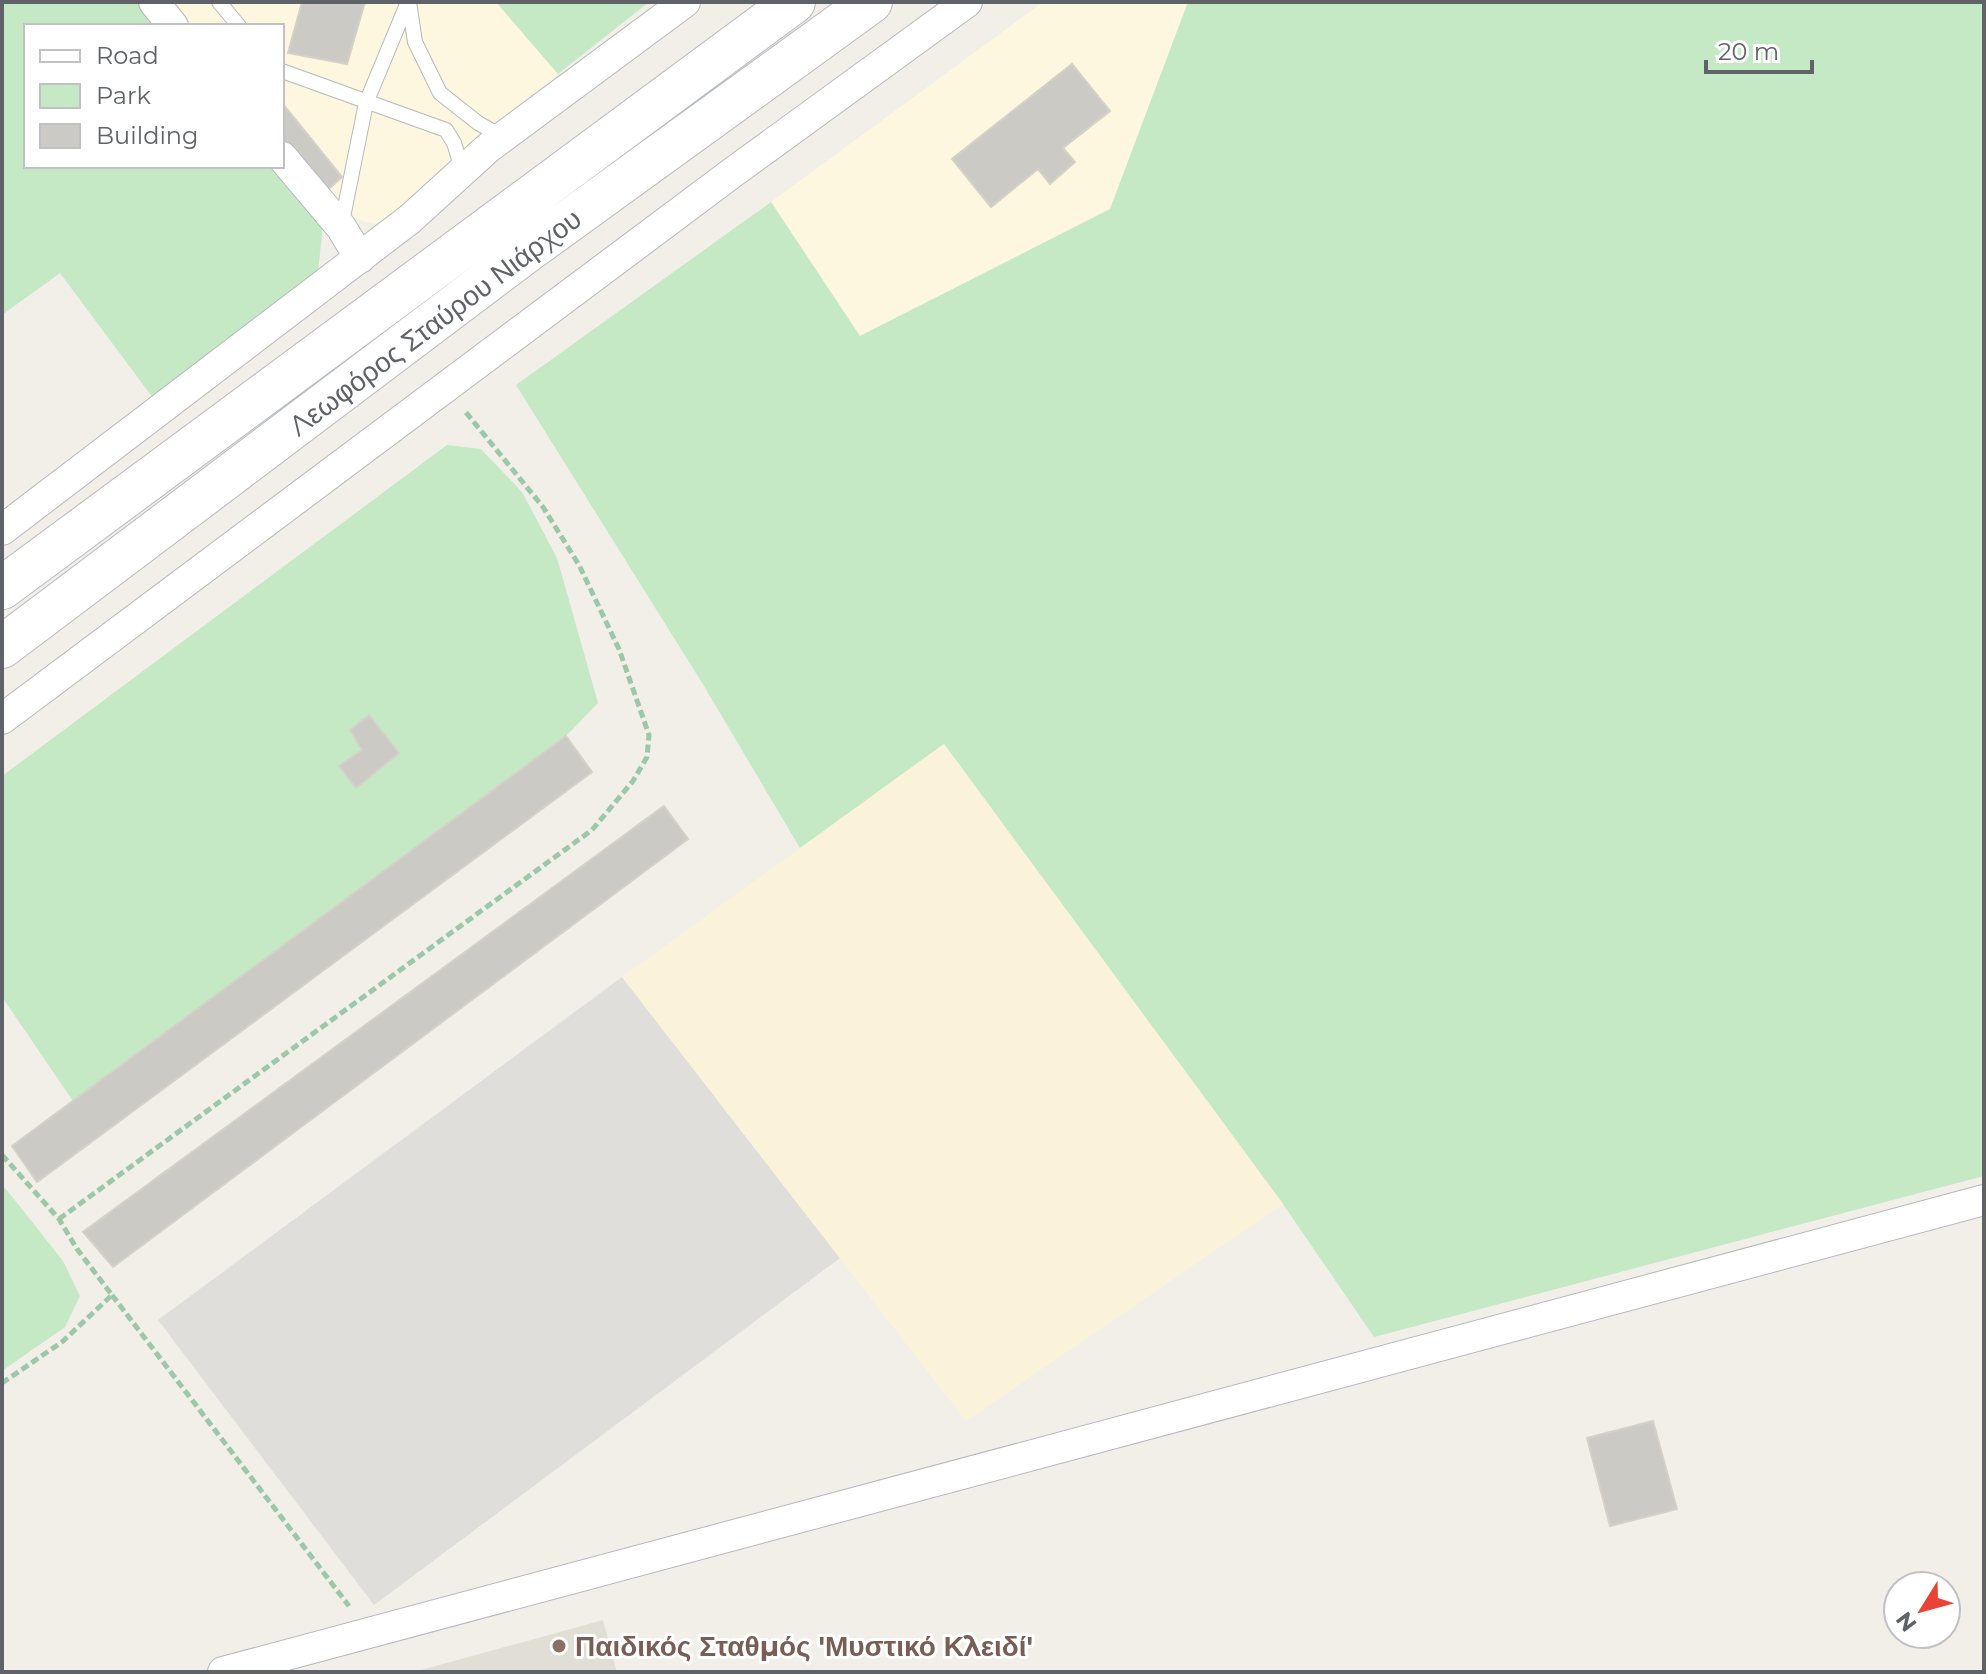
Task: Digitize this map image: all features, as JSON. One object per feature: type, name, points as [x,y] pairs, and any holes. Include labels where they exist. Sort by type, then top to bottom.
[{"type":"main road","name":"Λεωφόρος Σταύρου Νιάρχου","points":[[2,588],[794,2]]},
{"type":"main road","name":"Λεωφόρος Σταύρου Νιάρχου","points":[[2,647],[526,252],[871,2]]},
{"type":"street","points":[[154,2],[171,24]]},
{"type":"street","points":[[2,530],[410,219],[462,169],[503,137],[685,2]]},
{"type":"street","points":[[2,719],[967,2]]},
{"type":"street","points":[[284,159],[341,227],[360,258]]},
{"type":"street","points":[[223,1672],[1984,1200]]},
{"type":"lane","points":[[219,2],[237,24]]},
{"type":"lane","points":[[341,227],[366,103],[408,2]]},
{"type":"lane","points":[[408,2],[415,42],[440,93],[478,123],[503,137]]},
{"type":"lane","points":[[284,72],[446,130],[454,143],[462,169]]},
{"type":"path","points":[[59,1219],[592,830],[633,781],[647,757],[649,735],[619,649],[579,565],[543,507],[445,387]]},
{"type":"path","points":[[2,1155],[59,1219],[77,1249],[369,1633]]},
{"type":"path","points":[[2,1383],[62,1342],[112,1295]]},
{"type":"shaded area","points":[[167,2],[496,2],[558,74],[452,158],[399,213],[374,224],[337,213],[284,147],[284,24],[185,24]]},
{"type":"shaded area","points":[[1043,2],[1188,2],[1110,209],[860,336],[771,202]]},
{"type":"shaded area","points":[[622,977],[840,1258],[374,1605],[158,1320]]},
{"type":"shaded area","name":"Παιδικός Σταθμός 'Μυστικό Κλειδί'","points":[[603,1620],[617,1672],[414,1672]]},
{"type":"green space","points":[[2,2],[139,2],[157,24],[24,24],[24,168],[277,168],[323,225],[317,281],[156,402],[60,273],[2,315]]},
{"type":"green space","points":[[496,2],[649,2],[558,74]]},
{"type":"green space","points":[[1188,2],[1984,2],[1984,1176],[1374,1337],[1283,1204],[944,744],[800,848],[704,686],[516,385],[771,202],[860,336],[1110,209]]},
{"type":"green space","points":[[447,445],[481,449],[522,492],[557,558],[598,703],[566,736],[73,1101],[2,997],[2,776]]},
{"type":"green space","points":[[2,1184],[63,1261],[80,1296],[65,1327],[2,1371]]},
{"type":"sand","points":[[944,744],[1283,1204],[966,1421],[622,977]]},
{"type":"building","points":[[302,2],[365,2],[347,64],[288,53]]},
{"type":"building","points":[[1072,64],[1110,111],[1063,148],[1075,162],[1050,184],[1038,169],[991,207],[952,159]]},
{"type":"building","points":[[284,105],[342,177],[322,195],[284,148]]},
{"type":"building","points":[[369,715],[399,753],[356,788],[339,766],[362,750],[350,730]]},
{"type":"building","points":[[566,736],[592,772],[37,1182],[12,1146]]},
{"type":"building","points":[[664,806],[688,839],[113,1267],[83,1232]]},
{"type":"building","points":[[1653,1421],[1677,1509],[1610,1526],[1587,1438]]},
{"type":"place","name":"Παιδικός Σταθμός 'Μυστικό Κλειδί'","points":[[559,1646]]}]
